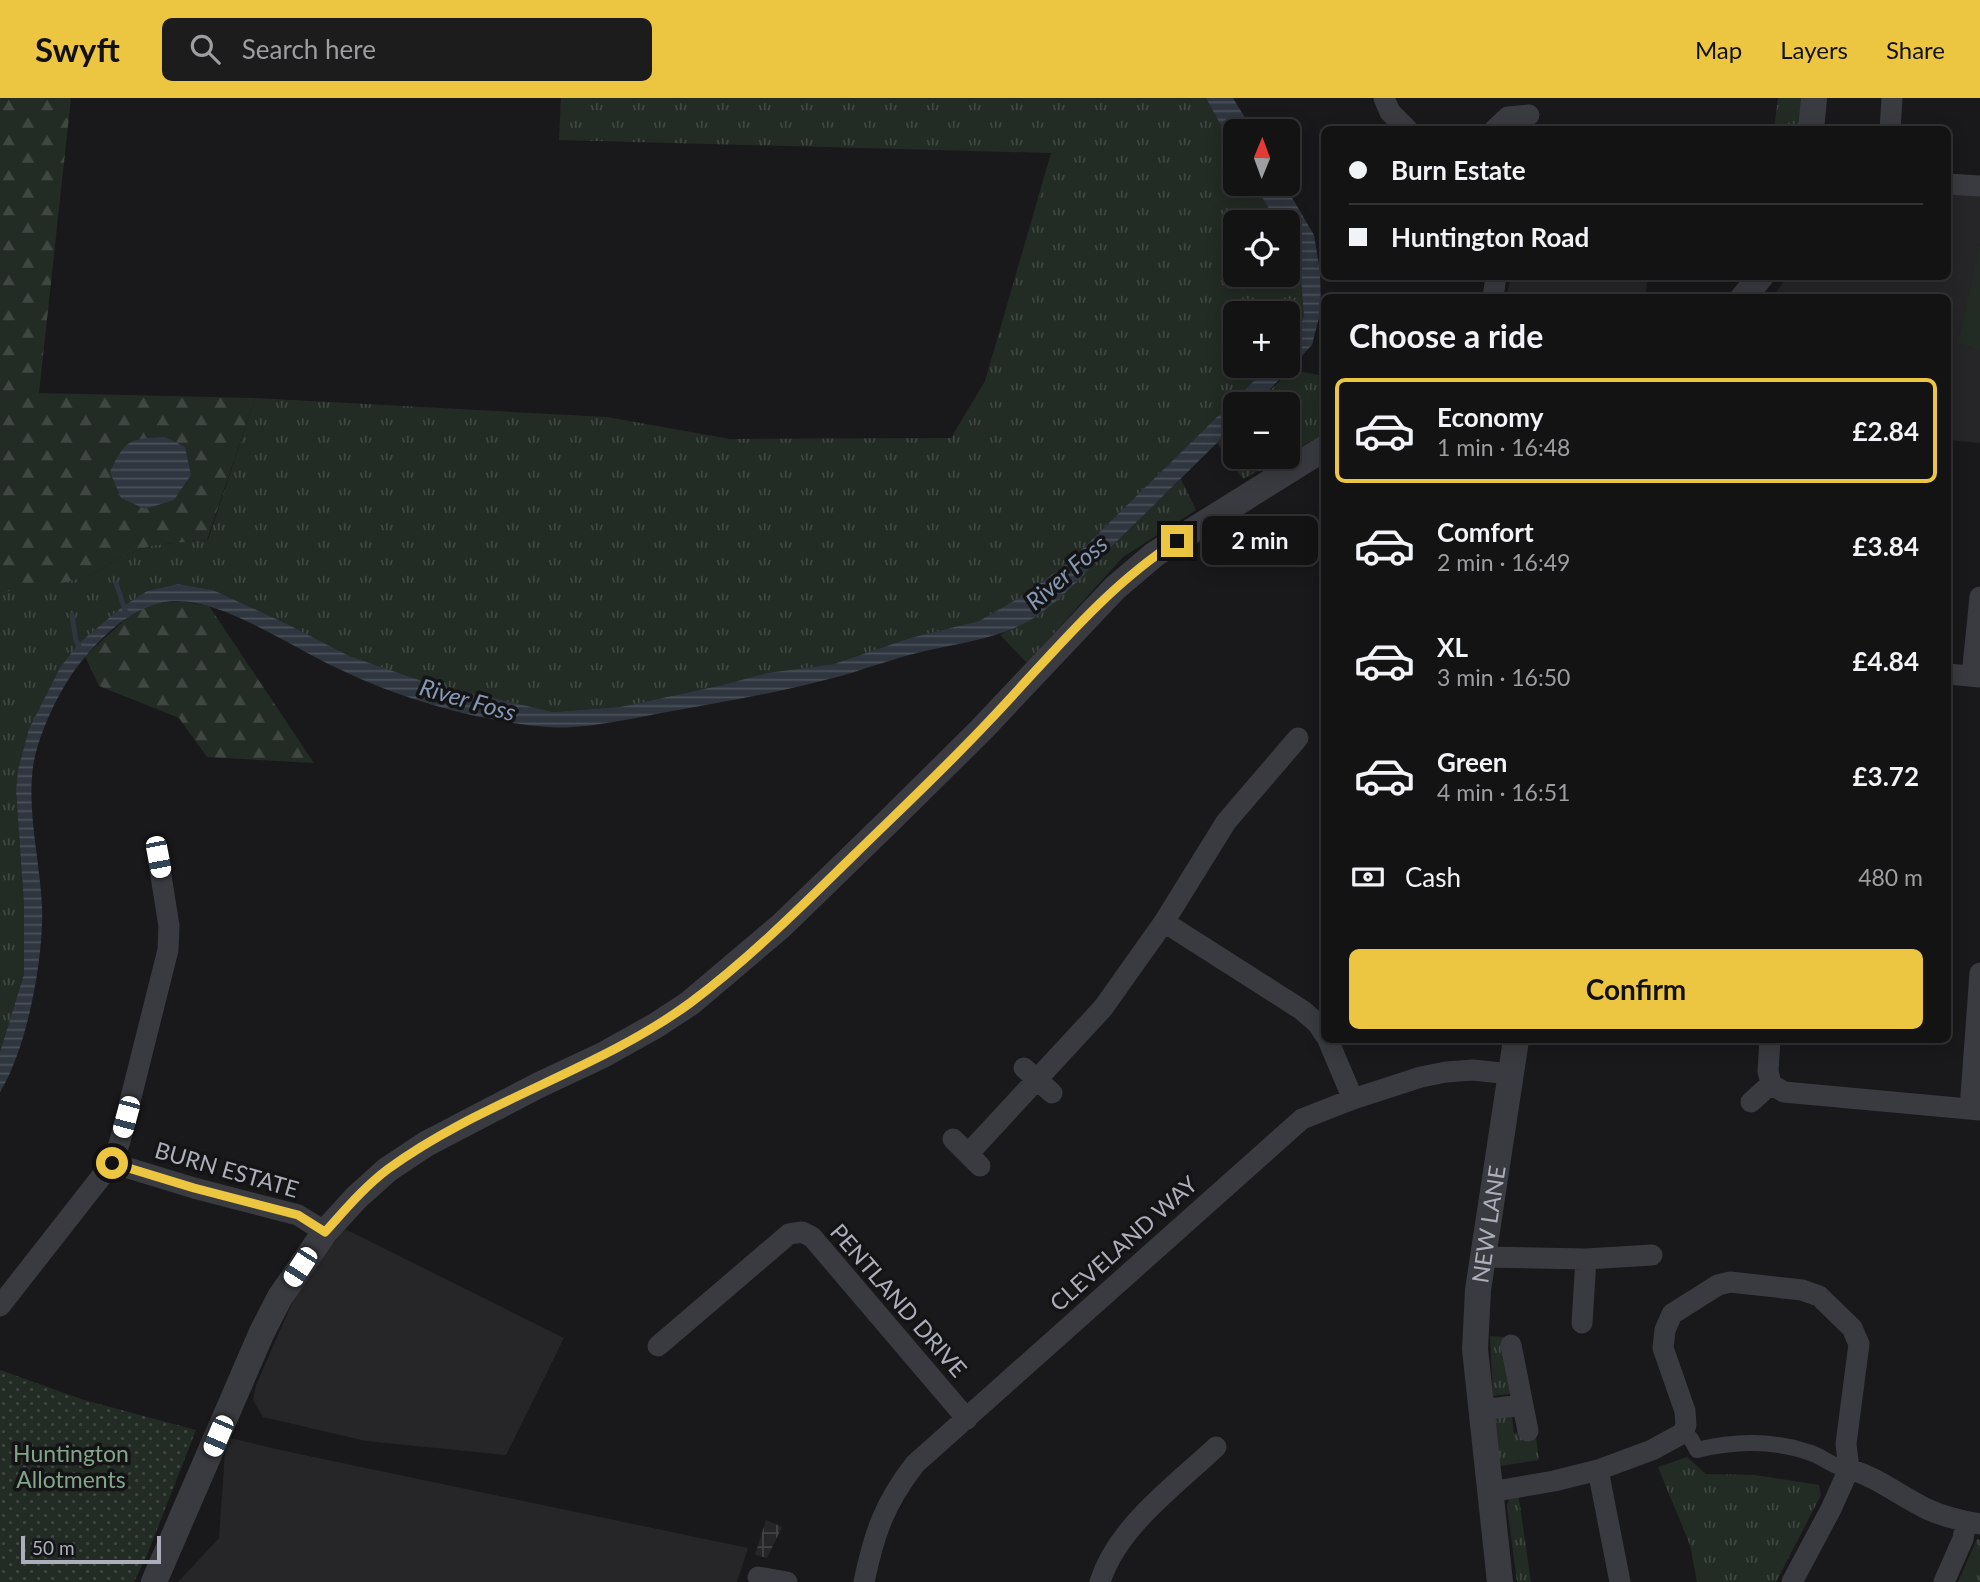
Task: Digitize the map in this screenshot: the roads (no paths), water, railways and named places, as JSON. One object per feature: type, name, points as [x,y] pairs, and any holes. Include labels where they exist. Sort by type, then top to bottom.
[{"type":"street","points":[[1384,98],[1390,112],[1404,126]]},
{"type":"street","points":[[1811,126],[1814,98]]},
{"type":"street","points":[[1890,126],[1892,98]]},
{"type":"street","points":[[1498,126],[1508,117],[1529,114]]},
{"type":"street","points":[[1951,184],[1980,186]]},
{"type":"street","points":[[1746,294],[1758,280]]},
{"type":"street","points":[[154,1582],[262,1332],[280,1297],[325,1232],[356,1198],[387,1170],[426,1144],[603,1055],[690,1003],[781,926],[871,839],[981,730],[1115,587],[1155,554],[1321,450]]},
{"type":"street","points":[[1951,674],[1976,677],[1980,597]]},
{"type":"street","points":[[967,1153],[1103,1008],[1164,922],[1226,822],[1298,738]]},
{"type":"street","points":[[0,1306],[112,1163],[168,950],[169,926],[158,857]]},
{"type":"street","points":[[1164,922],[1302,1010],[1321,1029]]},
{"type":"street","points":[[1770,1043],[1768,1071],[1771,1084],[1784,1092],[1975,1109],[1980,974]]},
{"type":"street","points":[[1329,1043],[1353,1099]]},
{"type":"street","name":"NEW LANE","points":[[1500,1582],[1475,1349],[1478,1290],[1516,1043]]},
{"type":"street","name":"CLEVELAND WAY","points":[[864,1582],[872,1543],[895,1490],[915,1464],[1292,1127],[1312,1114],[1421,1077],[1473,1070],[1511,1074]]},
{"type":"street","points":[[1751,1102],[1771,1084]]},
{"type":"street","name":"BURN ESTATE","points":[[112,1163],[298,1215],[325,1232]]},
{"type":"street","name":"PENTLAND DRIVE","points":[[658,1346],[789,1234],[802,1232],[812,1237],[967,1419]]},
{"type":"street","points":[[1483,1257],[1586,1259],[1652,1255]]},
{"type":"street","points":[[1582,1323],[1586,1259]]},
{"type":"street","points":[[1490,1492],[1598,1470],[1652,1450],[1683,1433],[1686,1425],[1685,1411],[1663,1348],[1665,1329],[1672,1314],[1718,1285],[1730,1282],[1802,1290],[1819,1296],[1852,1328],[1859,1344],[1846,1444],[1849,1469],[1792,1582]]},
{"type":"street","points":[[1511,1345],[1528,1431]]},
{"type":"street","points":[[1480,1410],[1522,1405]]},
{"type":"street","points":[[1683,1433],[1698,1450],[1725,1443],[1780,1446],[1810,1452],[1838,1468],[1868,1475],[1929,1510],[1973,1523],[1944,1582]]},
{"type":"street","points":[[1100,1582],[1113,1551],[1125,1533],[1216,1447]]},
{"type":"street","points":[[1598,1470],[1620,1582]]},
{"type":"street","points":[[758,1577],[786,1582]]},
{"type":"water","points":[[1206,98],[1233,98],[1246,119],[1223,119],[1223,129]]},
{"type":"water","points":[[1261,196],[1291,196],[1299,210],[1270,210]]},
{"type":"water","points":[[1300,211],[1314,235],[1320,271],[1321,310],[1312,345],[1300,358],[1300,328],[1304,316]]},
{"type":"water","points":[[1257,378],[1281,378],[1267,392],[1242,392]]},
{"type":"water","name":"River Foss","points":[[1223,411],[1223,437],[1068,590],[1027,622],[997,635],[933,649],[791,688],[620,721],[561,728],[469,714],[414,699],[363,680],[218,609],[179,601],[152,605],[139,611],[115,627],[76,668],[60,694],[40,739],[33,767],[32,802],[42,906],[40,951],[26,1028],[10,1074],[0,1092],[0,1052],[24,974],[24,904],[16,791],[18,770],[29,729],[60,668],[78,644],[122,607],[147,591],[178,584],[213,590],[349,656],[425,682],[553,712],[620,707],[767,673],[834,664],[910,638],[979,621],[1019,598],[1068,563]]},
{"type":"water","points":[[165,437],[185,447],[191,475],[174,500],[145,509],[121,498],[110,472],[120,452],[136,440]]},
{"type":"waterway","points":[[116,583],[126,613]]},
{"type":"waterway","points":[[72,615],[76,641],[81,649]]},
{"type":"park label","name":"Huntington Allotments","points":[[71,1466]]}]
